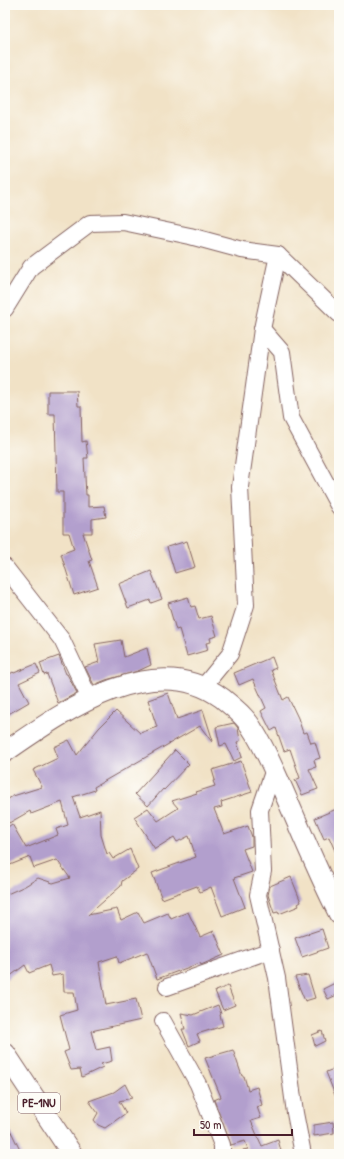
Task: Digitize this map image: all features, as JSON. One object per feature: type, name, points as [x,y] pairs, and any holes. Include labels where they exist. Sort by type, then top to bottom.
[{"type":"main road","points":[[5,752],[80,704],[113,690],[150,680],[168,679],[188,682],[203,687],[216,694],[242,715],[253,729],[274,769],[339,914]]},
{"type":"main road","name":"PE-1NU","points":[[5,1053],[72,1154]]},
{"type":"street","points":[[5,309],[32,267],[90,223],[123,222],[190,236],[242,250],[278,255],[339,314]]},
{"type":"street","points":[[203,687],[230,654],[246,605],[240,487],[262,329],[278,255]]},
{"type":"street","points":[[262,329],[282,352],[292,418],[339,507]]},
{"type":"street","points":[[5,567],[62,640],[90,699]]},
{"type":"street","points":[[274,769],[260,810],[263,871],[258,895],[277,978],[295,1114],[303,1154]]},
{"type":"street","points":[[167,987],[271,950]]},
{"type":"street","points":[[163,1021],[198,1084],[219,1151]]},
{"type":"building","points":[[48,391],[77,391],[78,406],[81,406],[82,442],[86,441],[88,458],[84,458],[88,507],[104,506],[106,517],[92,519],[92,533],[83,533],[92,560],[89,561],[98,587],[74,595],[61,554],[74,549],[69,533],[63,533],[63,492],[57,492],[55,414],[48,414]]},
{"type":"building","points":[[187,541],[195,567],[175,573],[167,547]]},
{"type":"building","points":[[151,571],[162,599],[151,603],[150,600],[128,608],[119,584]]},
{"type":"building","points":[[188,597],[191,607],[195,606],[199,619],[211,616],[217,636],[210,638],[211,642],[206,643],[208,650],[187,656],[179,629],[176,630],[168,603]]},
{"type":"building","points":[[121,640],[124,657],[147,648],[151,665],[138,671],[94,685],[85,667],[99,662],[95,644]]},
{"type":"building","points":[[59,656],[66,674],[77,693],[58,703],[47,674],[44,675],[40,663]]},
{"type":"building","points":[[272,657],[276,668],[271,670],[283,700],[288,697],[303,733],[307,732],[311,743],[315,742],[320,758],[314,760],[316,767],[309,769],[318,789],[302,795],[295,780],[300,778],[290,749],[284,751],[276,728],[271,731],[261,711],[266,708],[253,679],[239,685],[234,673]]},
{"type":"building","points":[[36,664],[40,673],[19,683],[29,702],[5,716],[5,677],[13,672],[14,673]]},
{"type":"building","points":[[168,693],[177,719],[203,710],[213,741],[212,742],[200,726],[94,787],[95,790],[73,797],[80,817],[100,810],[101,835],[107,854],[109,853],[113,859],[130,849],[138,869],[122,881],[121,886],[88,915],[117,909],[121,920],[138,912],[144,923],[168,913],[171,919],[188,912],[200,937],[214,931],[224,955],[201,965],[200,963],[157,979],[147,952],[119,963],[117,956],[99,962],[106,1005],[136,999],[141,1020],[91,1031],[96,1050],[110,1047],[112,1061],[101,1064],[103,1067],[82,1077],[80,1069],[71,1070],[64,1052],[69,1050],[60,1015],[77,1010],[74,992],[64,992],[63,974],[52,976],[49,965],[29,973],[25,965],[5,980],[5,895],[38,878],[53,883],[70,878],[57,860],[34,868],[30,857],[5,867],[5,829],[12,824],[26,848],[58,835],[56,829],[68,825],[62,802],[31,814],[30,811],[9,823],[5,816],[5,801],[13,796],[42,787],[33,770],[58,758],[54,747],[69,740],[77,755],[99,728],[116,711],[140,733],[157,727],[148,700]]},
{"type":"building","points":[[234,723],[238,728],[240,741],[237,742],[242,757],[234,761],[226,744],[220,746],[216,727]]},
{"type":"building","points":[[175,750],[189,764],[148,806],[135,794]]},
{"type":"building","points":[[241,761],[252,792],[221,802],[222,807],[214,809],[224,834],[248,826],[252,837],[252,846],[243,849],[252,872],[234,878],[245,907],[222,916],[211,887],[200,892],[197,886],[162,899],[152,873],[196,857],[189,836],[177,842],[174,837],[155,849],[134,817],[148,808],[158,821],[178,808],[172,801],[215,786],[212,770]]},
{"type":"building","points":[[339,808],[339,860],[329,837],[324,839],[315,818]]},
{"type":"building","points":[[291,877],[301,902],[298,904],[299,906],[279,914],[278,912],[274,913],[268,895],[270,886]]},
{"type":"building","points":[[322,929],[328,948],[302,957],[295,938]]},
{"type":"building","points":[[308,975],[315,998],[305,1001],[295,977]]},
{"type":"building","points":[[339,981],[339,994],[328,999],[323,989]]},
{"type":"building","points":[[228,986],[235,1005],[223,1010],[215,991]]},
{"type":"building","points":[[218,1005],[223,1026],[197,1034],[200,1041],[189,1046],[182,1029],[185,1029],[181,1013],[193,1015]]},
{"type":"building","points":[[322,1031],[325,1041],[315,1046],[312,1035]]},
{"type":"building","points":[[233,1050],[248,1090],[257,1087],[262,1105],[257,1107],[261,1118],[251,1121],[262,1146],[278,1140],[281,1151],[275,1154],[244,1154],[243,1150],[248,1149],[245,1141],[231,1145],[214,1100],[221,1097],[205,1058]]},
{"type":"building","points":[[339,1067],[339,1103],[338,1103],[326,1072]]},
{"type":"building","points":[[125,1084],[132,1098],[119,1101],[126,1113],[105,1128],[98,1125],[94,1120],[98,1113],[89,1101],[114,1092]]},
{"type":"building","points":[[5,1119],[16,1142],[22,1154],[5,1154]]},
{"type":"building","points":[[333,1122],[334,1133],[314,1136],[314,1125]]}]
